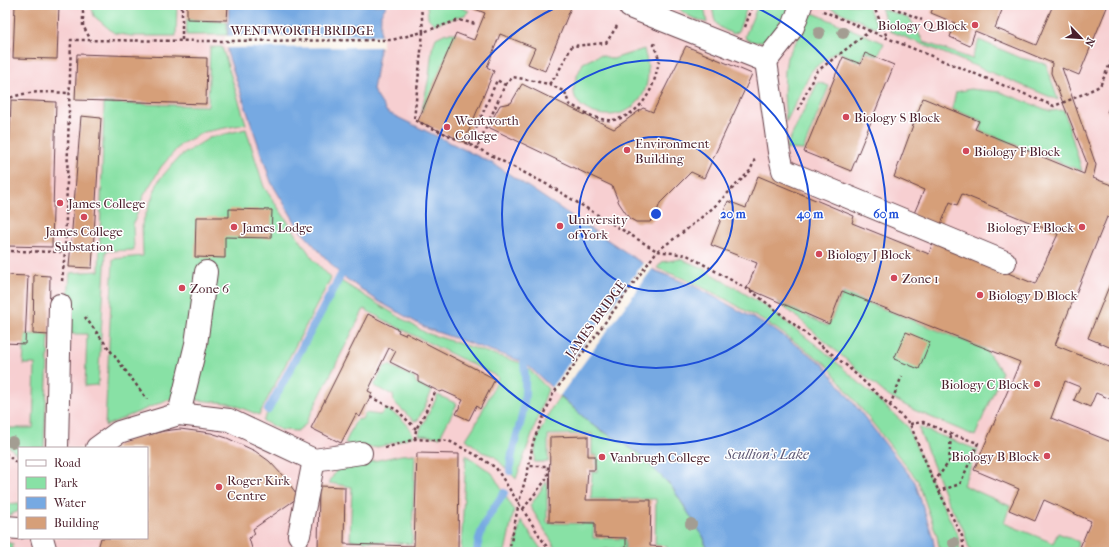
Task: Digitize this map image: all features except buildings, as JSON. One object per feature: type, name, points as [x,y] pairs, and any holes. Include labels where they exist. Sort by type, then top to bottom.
[{"type":"street","points":[[801,5],[793,27],[766,60],[776,136],[783,170],[1005,262]]},
{"type":"street","points":[[630,7],[766,60]]},
{"type":"street","points":[[170,416],[196,344],[206,272]]},
{"type":"street","points":[[57,447],[60,304]]},
{"type":"street","points":[[98,447],[119,432],[170,416],[229,420],[314,460],[361,453]]},
{"type":"street","points":[[300,535],[314,460]]},
{"type":"street","points":[[5,527],[18,528]]},
{"type":"street","points":[[42,539],[46,552]]},
{"type":"path","points":[[5,44],[8,5]]},
{"type":"path","points":[[83,5],[83,26],[91,40]]},
{"type":"path","points":[[182,5],[182,40]]},
{"type":"path","points":[[421,5],[423,32],[414,120],[477,148],[550,186],[657,251],[687,254],[754,293],[847,366],[910,424],[934,482],[962,536],[964,552]]},
{"type":"path","points":[[873,5],[887,38]]},
{"type":"path","points":[[887,5],[922,20]]},
{"type":"path","points":[[549,84],[556,76],[572,46],[606,43],[630,7]]},
{"type":"path","points":[[828,14],[1054,106],[1100,86],[1114,54]]},
{"type":"path","points":[[477,148],[505,84],[513,77],[549,84],[564,92],[569,104],[598,118],[612,120],[626,116],[639,107],[649,95],[656,76],[659,60],[654,45],[661,19]]},
{"type":"path","name":"WENTWORTH BRIDGE","points":[[69,93],[71,40],[392,40],[423,32],[459,20],[476,24]]},
{"type":"path","points":[[776,136],[788,134],[816,72],[870,31]]},
{"type":"path","points":[[469,145],[497,80],[505,84]]},
{"type":"path","points":[[5,100],[18,95],[36,92],[69,93],[65,252],[60,304]]},
{"type":"path","name":"JAMES BRIDGE","points":[[509,552],[519,502],[529,466],[533,442],[553,394],[657,251],[714,207],[750,171],[764,138],[776,136]]},
{"type":"path","points":[[5,251],[65,252]]},
{"type":"path","points":[[81,311],[170,416]]},
{"type":"path","points":[[890,405],[902,376]]},
{"type":"path","points":[[416,438],[416,429],[436,390]]},
{"type":"path","points":[[370,397],[397,410],[416,429]]},
{"type":"path","points":[[910,424],[923,422],[951,434],[978,443],[960,484],[939,491]]},
{"type":"path","points":[[934,482],[949,462],[951,434]]},
{"type":"path","points":[[361,453],[390,447],[416,438],[449,441],[476,455],[496,468],[550,552]]},
{"type":"path","points":[[5,453],[18,464]]},
{"type":"path","points":[[523,509],[548,477],[548,466],[529,466]]},
{"type":"shaded area","name":"University of York","points":[[5,5],[1114,5],[1114,552],[5,552]]},
{"type":"green space","points":[[91,5],[177,5],[176,36],[131,36],[114,33],[94,16]]},
{"type":"green space","points":[[427,5],[455,5],[469,11],[465,15],[434,24],[428,18]]},
{"type":"green space","points":[[677,5],[704,5],[707,23],[686,14]]},
{"type":"green space","points":[[712,5],[748,5],[738,32],[733,34],[716,24]]},
{"type":"green space","points":[[758,5],[790,5],[782,24],[774,35],[762,42],[754,42],[746,39],[745,36]]},
{"type":"green space","points":[[823,5],[867,5],[879,29]]},
{"type":"green space","points":[[881,8],[910,19],[924,42],[972,59],[979,40],[1021,58],[1046,64],[1058,100],[890,31]]},
{"type":"green space","points":[[813,13],[884,43],[878,56],[864,51],[860,62],[836,51],[812,70],[786,122],[784,94],[787,57]]},
{"type":"green space","points":[[187,19],[227,22],[227,35],[186,35]]},
{"type":"green space","points":[[446,33],[456,33],[421,114],[429,77],[432,49],[436,38]]},
{"type":"green space","points":[[210,47],[222,47],[246,124],[204,132],[181,144],[161,167],[143,197],[133,225],[134,250],[106,251],[98,385],[85,386],[87,334],[65,334],[70,273],[99,271],[104,103],[208,106]]},
{"type":"green space","points":[[644,49],[648,64],[645,90],[636,104],[623,112],[609,115],[595,113],[583,107],[575,98],[574,86],[576,77],[583,63],[600,55],[613,59]]},
{"type":"green space","points":[[818,82],[829,86],[803,150],[785,149]]},
{"type":"green space","points":[[970,89],[1000,92],[1050,111],[1064,110],[1082,171],[981,131],[982,121],[952,109],[956,92]]},
{"type":"green space","points":[[246,129],[264,187],[313,259],[331,278],[259,415],[229,403],[196,400],[167,400],[105,426],[113,259],[143,256],[142,224],[159,180],[179,157],[209,138]]},
{"type":"green space","points":[[680,259],[701,267],[765,306],[824,351],[907,426],[958,536],[960,552],[940,552],[937,536],[918,481],[826,364],[774,327],[720,296],[657,268],[662,262]]},
{"type":"green space","points":[[341,281],[426,333],[524,364],[548,389],[516,479],[494,456],[482,452],[466,439],[475,425],[498,377],[364,309],[305,425],[297,431],[281,430],[263,421]]},
{"type":"green space","points":[[843,293],[985,349],[1002,372],[975,436],[914,410],[888,396],[797,317],[776,301],[828,326]]},
{"type":"green space","points":[[25,334],[49,335],[44,447],[18,447],[18,455],[5,443],[5,428],[33,428],[35,364],[23,364]]},
{"type":"green space","points":[[389,365],[414,378],[417,384],[432,391],[418,420],[414,421],[394,402],[393,395],[374,386],[384,367]]},
{"type":"green space","points":[[438,395],[457,404],[440,437],[419,435],[420,430]]},
{"type":"green space","points":[[560,396],[591,424],[637,452],[672,487],[704,538],[707,552],[667,552],[667,546],[655,545],[656,499],[591,499],[592,472],[597,472],[597,455],[592,455],[592,434],[548,435],[548,462],[534,462],[536,441],[551,409]]},
{"type":"green space","points":[[386,409],[409,427],[413,436],[387,445],[371,448],[362,448],[345,443],[356,420],[362,419],[365,413],[380,415]]},
{"type":"green space","points":[[918,427],[978,450],[963,485],[1010,506],[1004,523],[1053,543],[1058,533],[1079,542],[1075,552],[970,552],[963,528],[948,502]]},
{"type":"green space","points":[[415,454],[412,544],[350,540],[352,487],[329,483],[337,469],[401,455]]},
{"type":"green space","points":[[466,455],[492,473],[514,510],[505,552],[461,552]]},
{"type":"green space","points":[[547,481],[547,523],[594,524],[593,538],[625,539],[625,549],[606,549],[593,552],[558,552],[530,506]]},
{"type":"green space","points":[[18,503],[18,511],[7,516],[5,514],[5,504]]},
{"type":"green space","points":[[521,520],[543,552],[514,552]]},
{"type":"green space","points":[[5,542],[13,544],[12,549],[18,552],[7,552]]},
{"type":"water","name":"Scullion's Lake","points":[[229,5],[387,5],[381,14],[380,48],[373,90],[387,112],[494,164],[651,269],[696,287],[773,329],[823,364],[915,482],[933,538],[935,552],[707,552],[704,538],[672,487],[637,452],[591,424],[524,362],[428,329],[378,301],[341,275],[300,230],[271,182],[227,52]]},
{"type":"pier","points":[[382,35],[382,47],[225,48],[225,36]]},
{"type":"pier","points":[[644,262],[653,268],[559,397],[550,389]]},
{"type":"waterway","points":[[268,410],[341,275]]},
{"type":"waterway","points":[[510,471],[512,451],[524,406],[524,362]]},
{"type":"waterway","points":[[477,552],[478,543],[483,528],[490,514],[504,493]]},
{"type":"place","name":"Biology Q Block","points":[[975,25]]},
{"type":"place","name":"Biology S Block","points":[[846,117]]},
{"type":"place","name":"Wentworth College","points":[[447,127]]},
{"type":"place","name":"Environment Building","points":[[627,150]]},
{"type":"place","name":"Biology F Block","points":[[966,151]]},
{"type":"place","name":"James College","points":[[60,203]]},
{"type":"place","name":"James College Substation","points":[[84,217]]},
{"type":"place","name":"University of York","points":[[560,226]]},
{"type":"place","name":"James Lodge","points":[[234,227]]},
{"type":"place","name":"Biology E Block","points":[[1082,227]]},
{"type":"place","name":"Biology J Block","points":[[819,254]]},
{"type":"place","name":"Zone 1","points":[[894,278]]},
{"type":"place","name":"Zone 6","points":[[182,288]]},
{"type":"place","name":"Biology D Block","points":[[980,295]]},
{"type":"place","name":"Biology C Block","points":[[1037,384]]},
{"type":"place","name":"Biology B Block","points":[[1047,456]]},
{"type":"place","name":"Vanbrugh College","points":[[602,457]]},
{"type":"place","name":"Roger Kirk Centre","points":[[219,487]]}]
